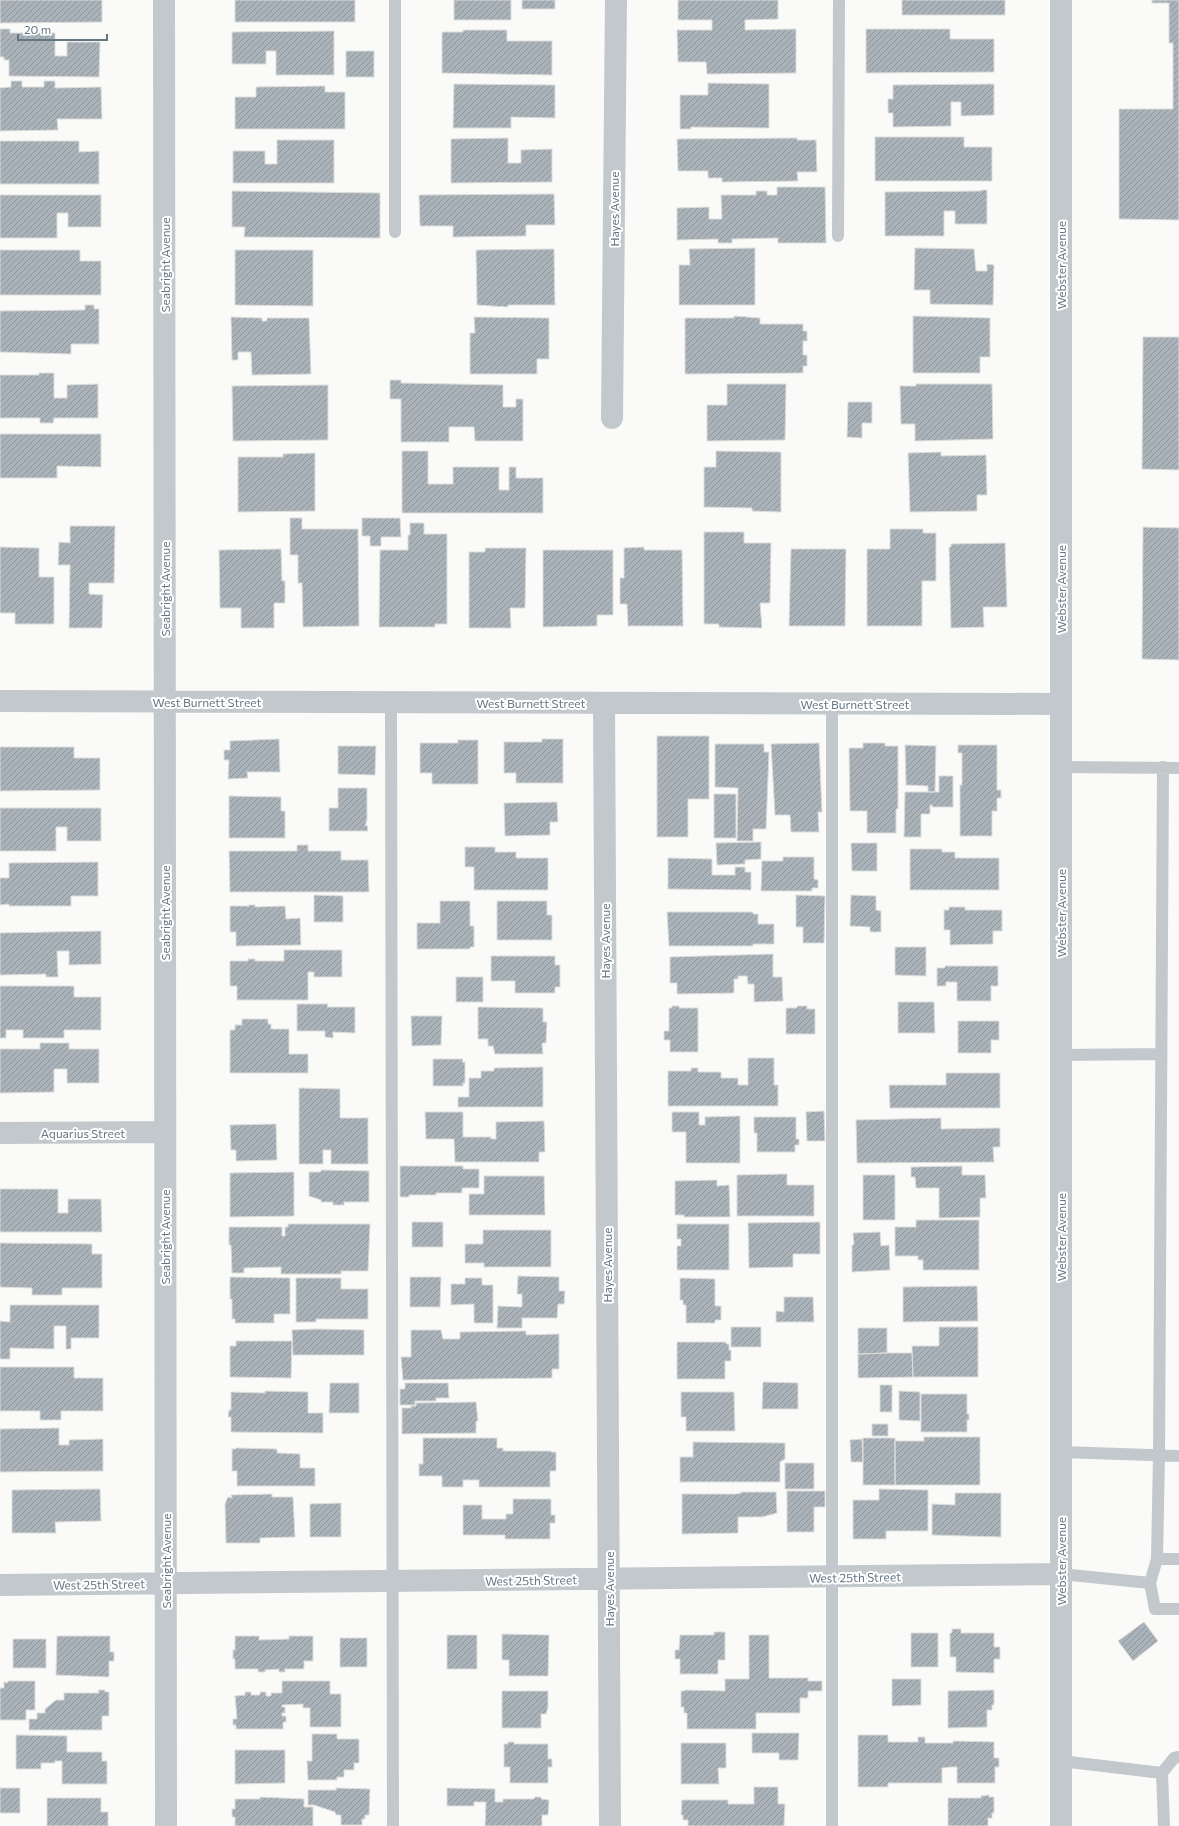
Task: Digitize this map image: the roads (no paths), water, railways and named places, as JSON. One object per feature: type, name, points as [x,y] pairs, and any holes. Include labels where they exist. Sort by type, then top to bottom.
[{"type":"street","name":"Seabright Avenue","points":[[164,0],[166,1826]]},
{"type":"street","name":"Hayes Avenue","points":[[612,418],[616,0]]},
{"type":"street","name":"Webster Avenue","points":[[1061,0],[1061,1826]]},
{"type":"street","name":"West Burnett Street","points":[[0,701],[1061,704]]},
{"type":"street","name":"Hayes Avenue","points":[[604,703],[610,1826]]},
{"type":"street","name":"Aquarius Street","points":[[0,1133],[165,1132]]},
{"type":"street","name":"West 25th Street","points":[[0,1585],[1061,1574]]},
{"type":"lane","points":[[395,0],[395,232]]},
{"type":"lane","points":[[838,236],[839,0]]},
{"type":"lane","points":[[392,702],[393,1826]]},
{"type":"lane","points":[[832,704],[832,1826]]},
{"type":"lane","points":[[1061,768],[1179,768]]},
{"type":"lane","points":[[1163,768],[1159,1455],[1157,1559],[1150,1583],[1156,1609],[1179,1609]]},
{"type":"lane","points":[[1061,1055],[1161,1054]]},
{"type":"lane","points":[[1061,1452],[1179,1456]]},
{"type":"lane","points":[[1157,1559],[1179,1558]]},
{"type":"lane","points":[[1061,1574],[1150,1583]]},
{"type":"lane","points":[[1164,1826],[1162,1773],[1174,1758],[1179,1757]]},
{"type":"lane","points":[[1061,1761],[1162,1773]]}]
